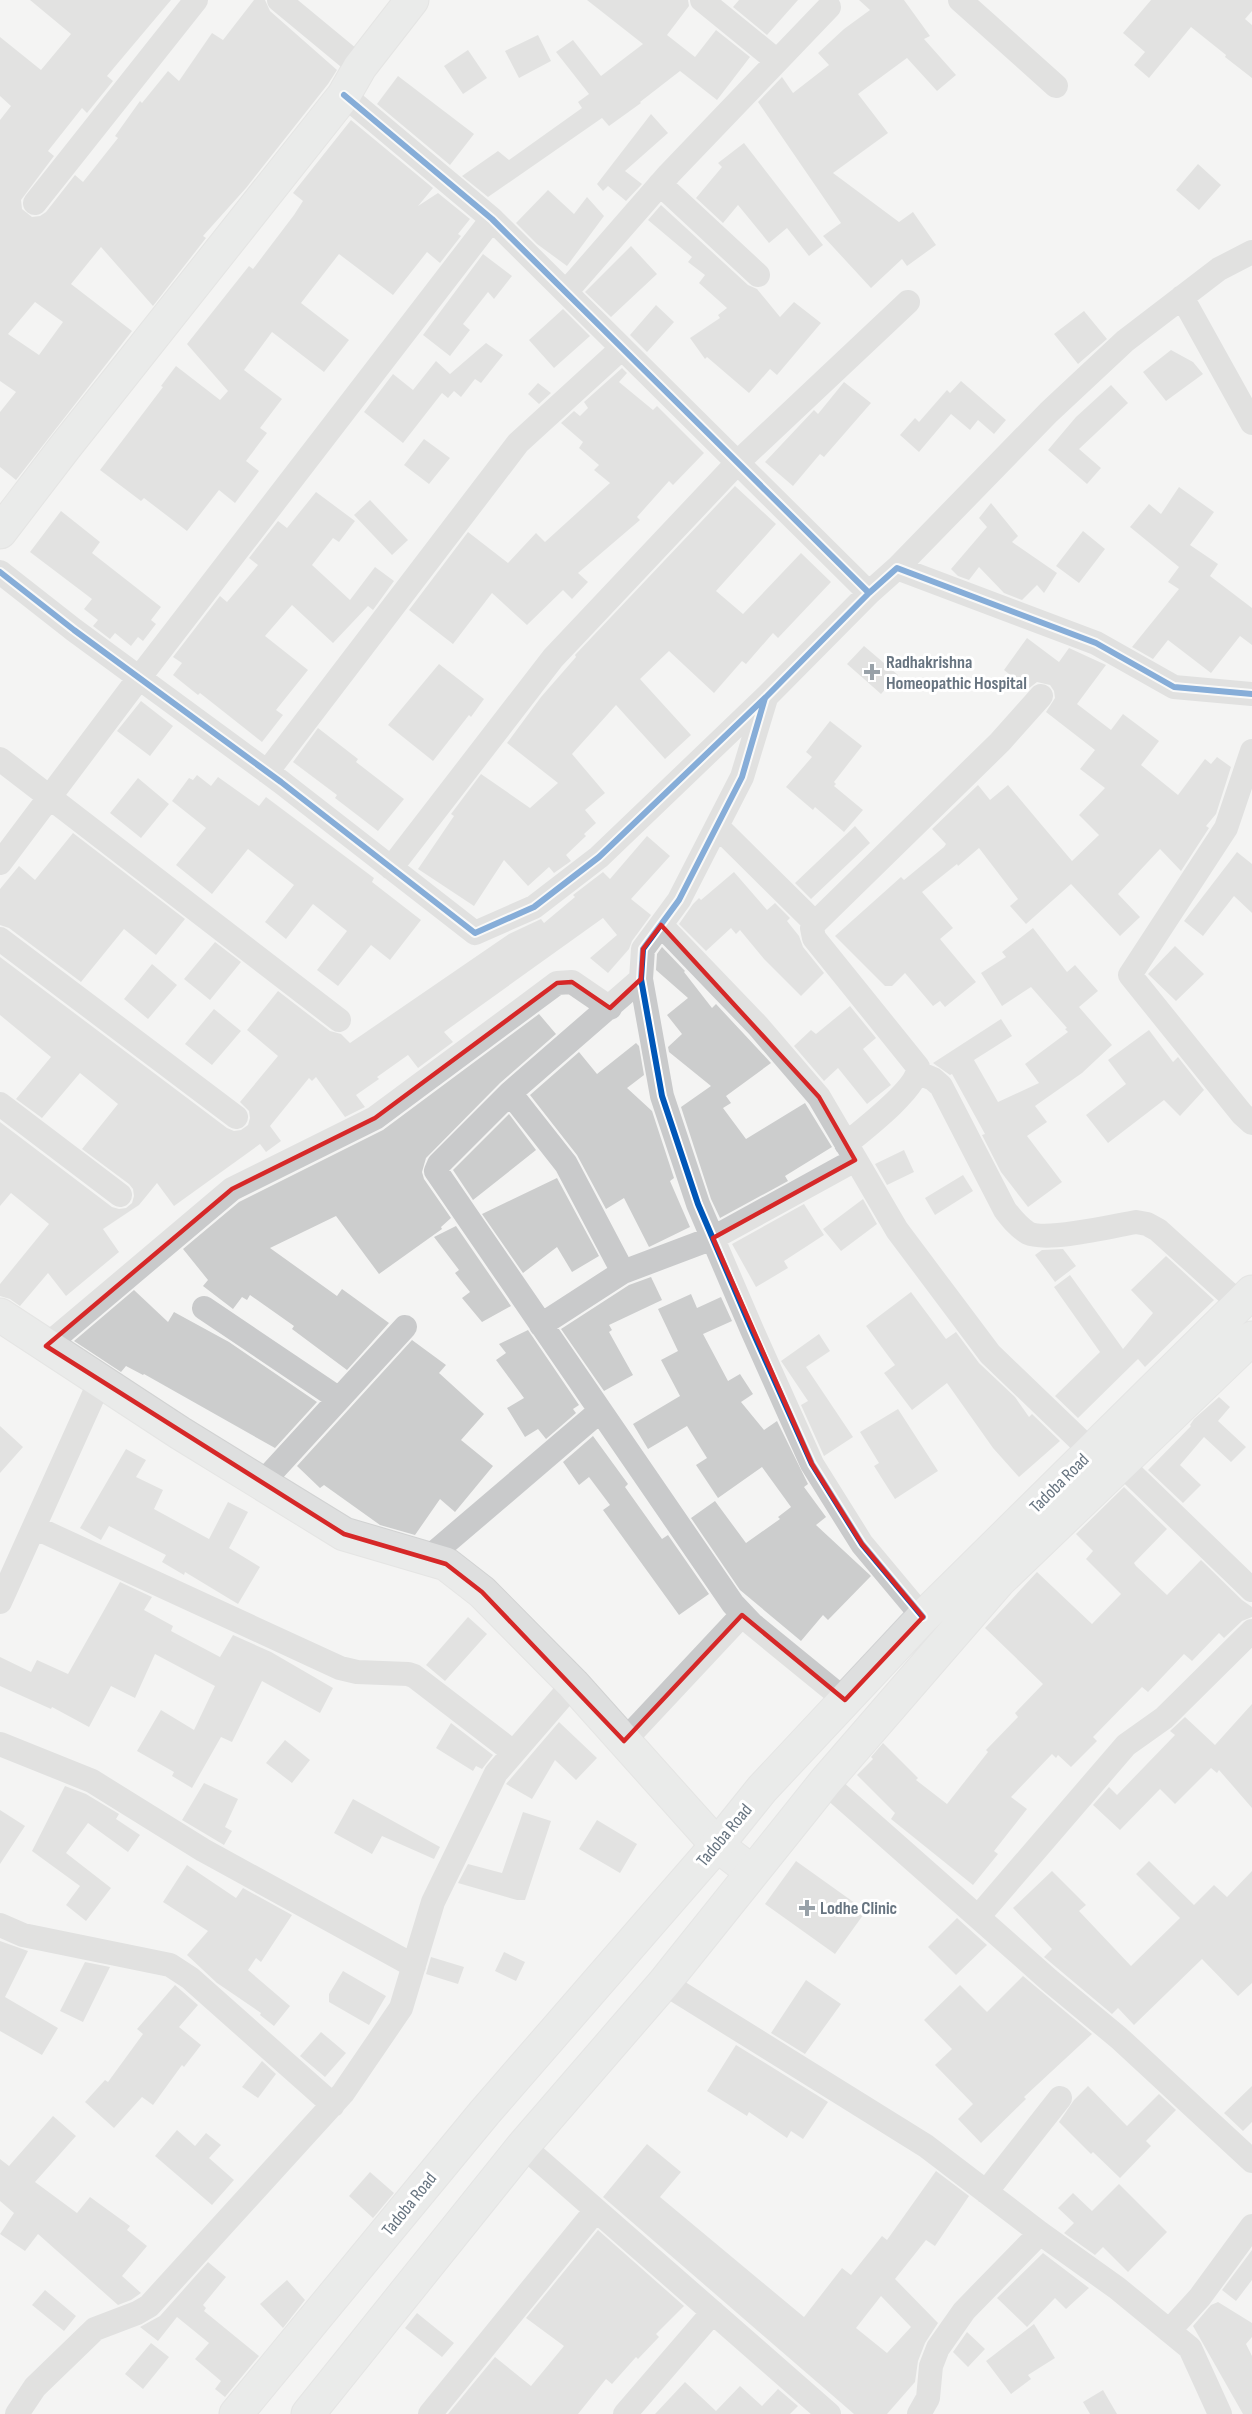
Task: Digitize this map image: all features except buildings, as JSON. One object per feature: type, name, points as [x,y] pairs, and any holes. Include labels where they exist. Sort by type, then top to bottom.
[{"type":"main road","points":[[0,532],[344,96],[360,68],[412,0]]},
{"type":"main road","name":"Tadoba Road","points":[[308,2414],[523,2145],[664,1983],[825,1782],[999,1581],[1104,1453],[1246,1298]]},
{"type":"main road","points":[[0,1315],[100,1381],[344,1534],[446,1564],[482,1592],[573,1684],[717,1845],[752,1872]]},
{"type":"main road","name":"Tadoba Road","points":[[236,2414],[485,2112],[717,1845],[762,1789],[922,1617],[1104,1453],[1252,1338]]},
{"type":"street","points":[[35,203],[196,0]]},
{"type":"street","points":[[279,0],[360,68]]},
{"type":"street","points":[[702,0],[777,61]]},
{"type":"street","points":[[960,0],[1056,87]]},
{"type":"street","points":[[566,292],[660,184],[829,7]]},
{"type":"street","points":[[344,96],[492,219],[869,593]]},
{"type":"street","points":[[660,184],[758,275]]},
{"type":"street","points":[[0,864],[139,678],[492,219]]},
{"type":"street","points":[[0,572],[267,772],[475,933],[534,907],[599,857],[766,697],[869,593],[897,568],[1049,412],[1125,341],[1219,268],[1252,252]]},
{"type":"street","points":[[1182,297],[1252,423]]},
{"type":"street","points":[[391,868],[553,658],[738,462],[909,302]]},
{"type":"street","points":[[267,772],[518,443],[622,348]]},
{"type":"street","points":[[897,568],[1096,643],[1174,687],[1252,694]]},
{"type":"street","points":[[919,1073],[916,1062],[814,938],[812,928],[1004,737],[1041,696]]},
{"type":"street","points":[[766,697],[742,777],[679,900],[643,949],[641,979],[662,1096],[698,1204],[812,1464],[862,1544],[922,1617]]},
{"type":"street","points":[[1252,751],[1226,828],[1130,975],[1242,1114],[1252,1123]]},
{"type":"street","points":[[0,759],[339,1020]]},
{"type":"street","points":[[718,827],[815,923]]},
{"type":"street","points":[[661,925],[758,1026],[819,1097],[897,1230],[990,1354],[1104,1453],[1252,1590]]},
{"type":"street","points":[[0,939],[236,1117]]},
{"type":"street","points":[[641,979],[510,1093],[439,1164],[436,1171],[742,1615],[845,1700]]},
{"type":"street","points":[[46,1346],[236,1186],[375,1118],[557,983],[572,982],[610,1008]]},
{"type":"street","points":[[541,1325],[623,1272],[713,1238],[850,1152],[919,1073]]},
{"type":"street","points":[[919,1073],[933,1079],[941,1086],[1005,1210],[1017,1225],[1030,1234],[1047,1237],[1136,1222],[1147,1224],[1246,1298]]},
{"type":"street","points":[[510,1093],[566,1164],[623,1272]]},
{"type":"street","points":[[0,1104],[120,1195]]},
{"type":"street","points":[[204,1308],[339,1399]]},
{"type":"street","points":[[262,1483],[405,1327]]},
{"type":"street","points":[[0,1602],[100,1381]]},
{"type":"street","points":[[428,1558],[600,1411]]},
{"type":"street","points":[[34,1527],[340,1668],[357,1672],[414,1676],[513,1752]]},
{"type":"street","points":[[624,1741],[742,1615]]},
{"type":"street","points":[[978,1917],[1126,1745],[1164,1718],[1252,1630]]},
{"type":"street","points":[[16,2414],[35,2387],[95,2329],[137,2313],[148,2306],[343,2093],[401,2008],[433,1902],[496,1773],[573,1684]]},
{"type":"street","points":[[0,1744],[92,1781],[202,1850],[414,1966]]},
{"type":"street","points":[[825,1782],[1119,2038],[1252,2161]]},
{"type":"street","points":[[0,1925],[22,1935],[171,1965],[190,1978],[333,2104]]},
{"type":"street","points":[[664,1983],[926,2146],[1040,2233],[1117,2288],[1190,2348],[1220,2414]]},
{"type":"street","points":[[986,2192],[1060,2098]]},
{"type":"street","points":[[523,2145],[829,2414]]},
{"type":"street","points":[[430,2414],[596,2210]]},
{"type":"street","points":[[1169,2331],[1200,2297],[1252,2226]]},
{"type":"street","points":[[920,2414],[928,2398],[931,2366],[938,2348],[964,2311],[1040,2233]]},
{"type":"street","points":[[625,2414],[713,2312]]},
{"type":"highlighted area","points":[[661,925],[819,1097],[855,1160],[713,1238],[812,1464],[862,1544],[923,1617],[845,1700],[742,1615],[624,1741],[482,1592],[446,1564],[344,1534],[46,1346],[232,1189],[375,1118],[557,983],[572,982],[610,1008],[641,979],[643,949]]},
{"type":"cycle path","points":[[344,95],[492,219],[869,593],[897,568],[1096,643],[1174,687],[1252,694]]},
{"type":"cycle path","points":[[0,572],[74,630],[281,782],[475,933],[534,907],[599,857],[766,697],[869,593]]},
{"type":"cycle path","points":[[765,698],[742,777],[679,900],[643,949],[641,979],[662,1096],[698,1204],[752,1330],[812,1464],[862,1544],[923,1617]]},
{"type":"place","name":"Radhakrishna Homeopathic Hospital","points":[[872,672]]},
{"type":"place","name":"Lodhe Clinic","points":[[807,1908]]}]
